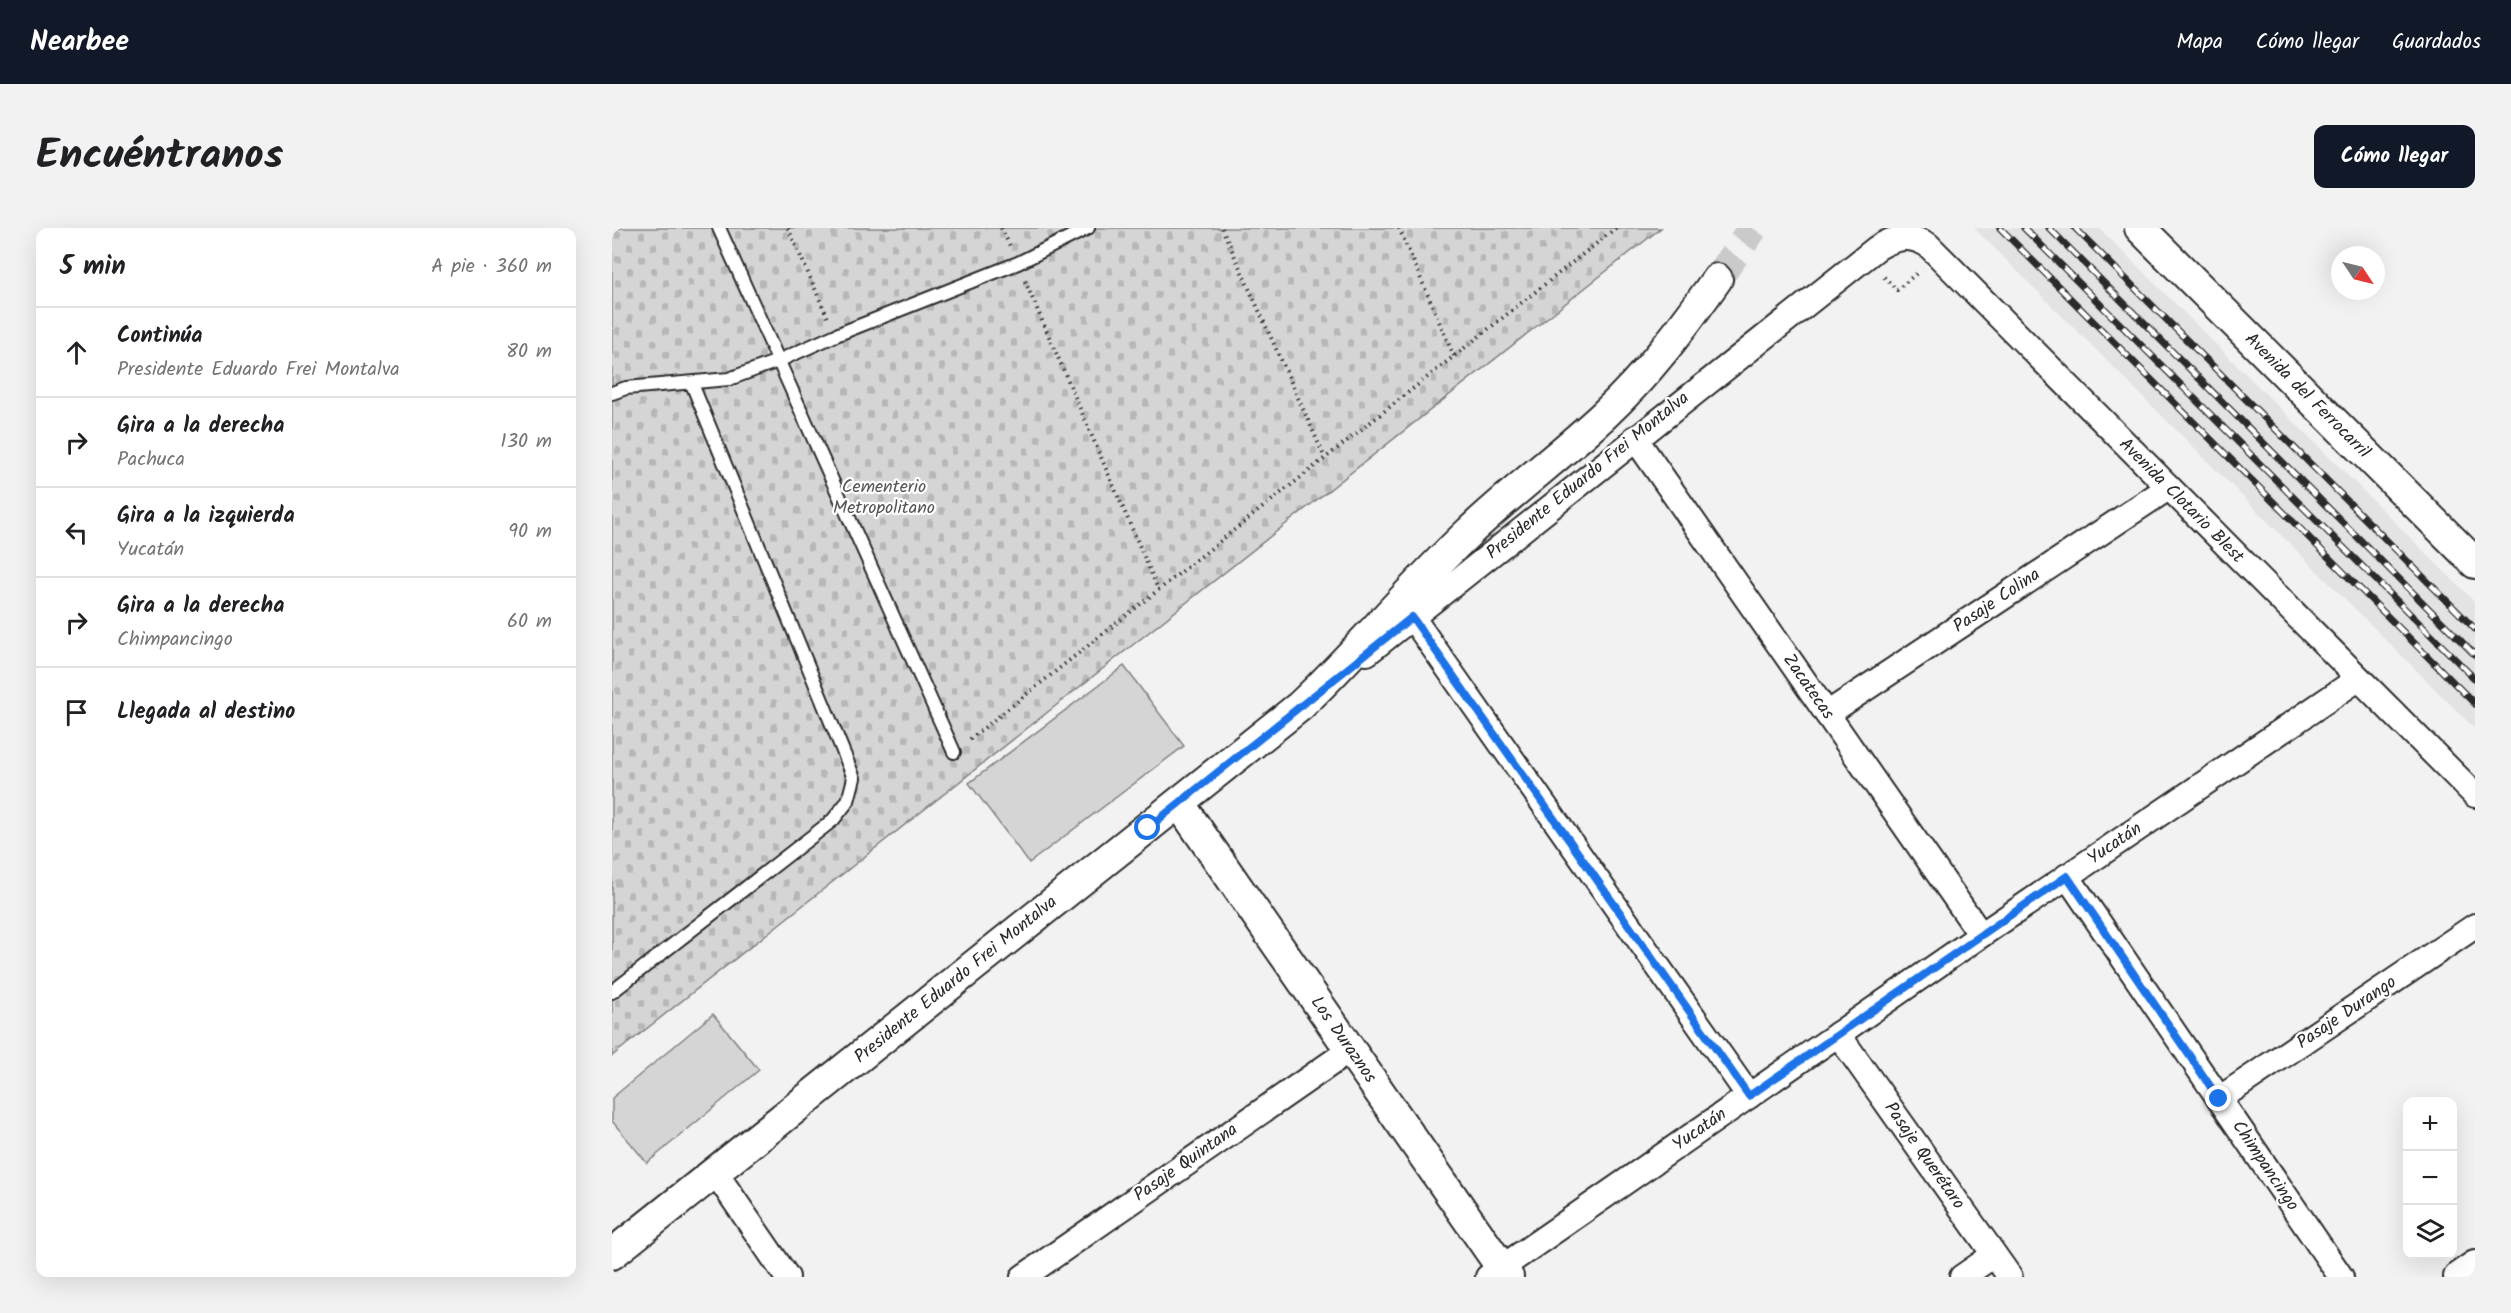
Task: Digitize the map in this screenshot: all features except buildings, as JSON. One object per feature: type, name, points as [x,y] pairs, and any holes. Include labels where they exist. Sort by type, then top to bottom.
[{"type":"street","name":"Avenida del Ferrocarril","points":[[2140,228],[2475,563]]},
{"type":"street","name":"Avenida Clotario Blest","points":[[1877,248],[1898,238],[1909,237],[1928,245],[2475,795]]},
{"type":"street","name":"Presidente Eduardo Frei Montalva","points":[[612,1254],[1635,438],[1877,248]]},
{"type":"street","name":"Presidente Eduardo Frei Montalva","points":[[1300,706],[1341,668],[1494,508],[1561,454],[1631,388],[1684,326],[1717,279]]},
{"type":"street","name":"Zacatecas","points":[[1635,438],[1981,935]]},
{"type":"street","name":"Pasaje Colina","points":[[1827,714],[2168,488]]},
{"type":"street","points":[[1412,617],[1749,1096]]},
{"type":"street","name":"Yucatán","points":[[1499,1274],[1838,1034],[2358,679]]},
{"type":"street","name":"Los Duraznos","points":[[1179,803],[1350,1050],[1499,1274]]},
{"type":"street","name":"Chimpancingo","points":[[2067,876],[2341,1277]]},
{"type":"street","name":"Pasaje Durango","points":[[2219,1099],[2475,926]]},
{"type":"street","name":"Pasaje Querétaro","points":[[1838,1034],[2010,1277]]},
{"type":"street","name":"Pasaje Quintana","points":[[1023,1277],[1350,1050]]},
{"type":"street","points":[[715,1172],[787,1277]]},
{"type":"street","points":[[1962,1277],[1994,1255]]},
{"type":"street","points":[[2459,1277],[2475,1266]]},
{"type":"lane","points":[[719,228],[954,752]]},
{"type":"lane","points":[[612,393],[626,388],[692,384],[729,378],[778,361],[836,335],[1018,263],[1088,228]]},
{"type":"lane","points":[[612,992],[833,819],[848,801],[854,778],[692,384]]},
{"type":"path","points":[[788,228],[836,335]]},
{"type":"path","points":[[1222,228],[1325,458]]},
{"type":"path","points":[[1399,228],[1455,356]]},
{"type":"path","points":[[954,752],[1616,228]]},
{"type":"path","points":[[1018,263],[1158,589]]},
{"type":"shaded area","points":[[1974,228],[2099,228],[2475,602],[2475,729]]},
{"type":"green space","name":"Cementerio Metropolitano","points":[[612,228],[1661,228],[612,1056]]},
{"type":"green space","points":[[1124,666],[1184,746],[1029,863],[969,783]]},
{"type":"green space","points":[[713,1014],[759,1070],[647,1163],[612,1121],[612,1098]]},
{"type":"tunnel","points":[[1717,279],[1753,228]]},
{"type":"railway","points":[[2000,228],[2475,704]]},
{"type":"railway","points":[[2024,228],[2475,679]]},
{"type":"railway","points":[[2049,228],[2475,655]]},
{"type":"railway","points":[[2075,228],[2475,629]]},
{"type":"route","points":[[1148,828],[1412,617],[1749,1096],[2067,876],[2219,1099]]}]
